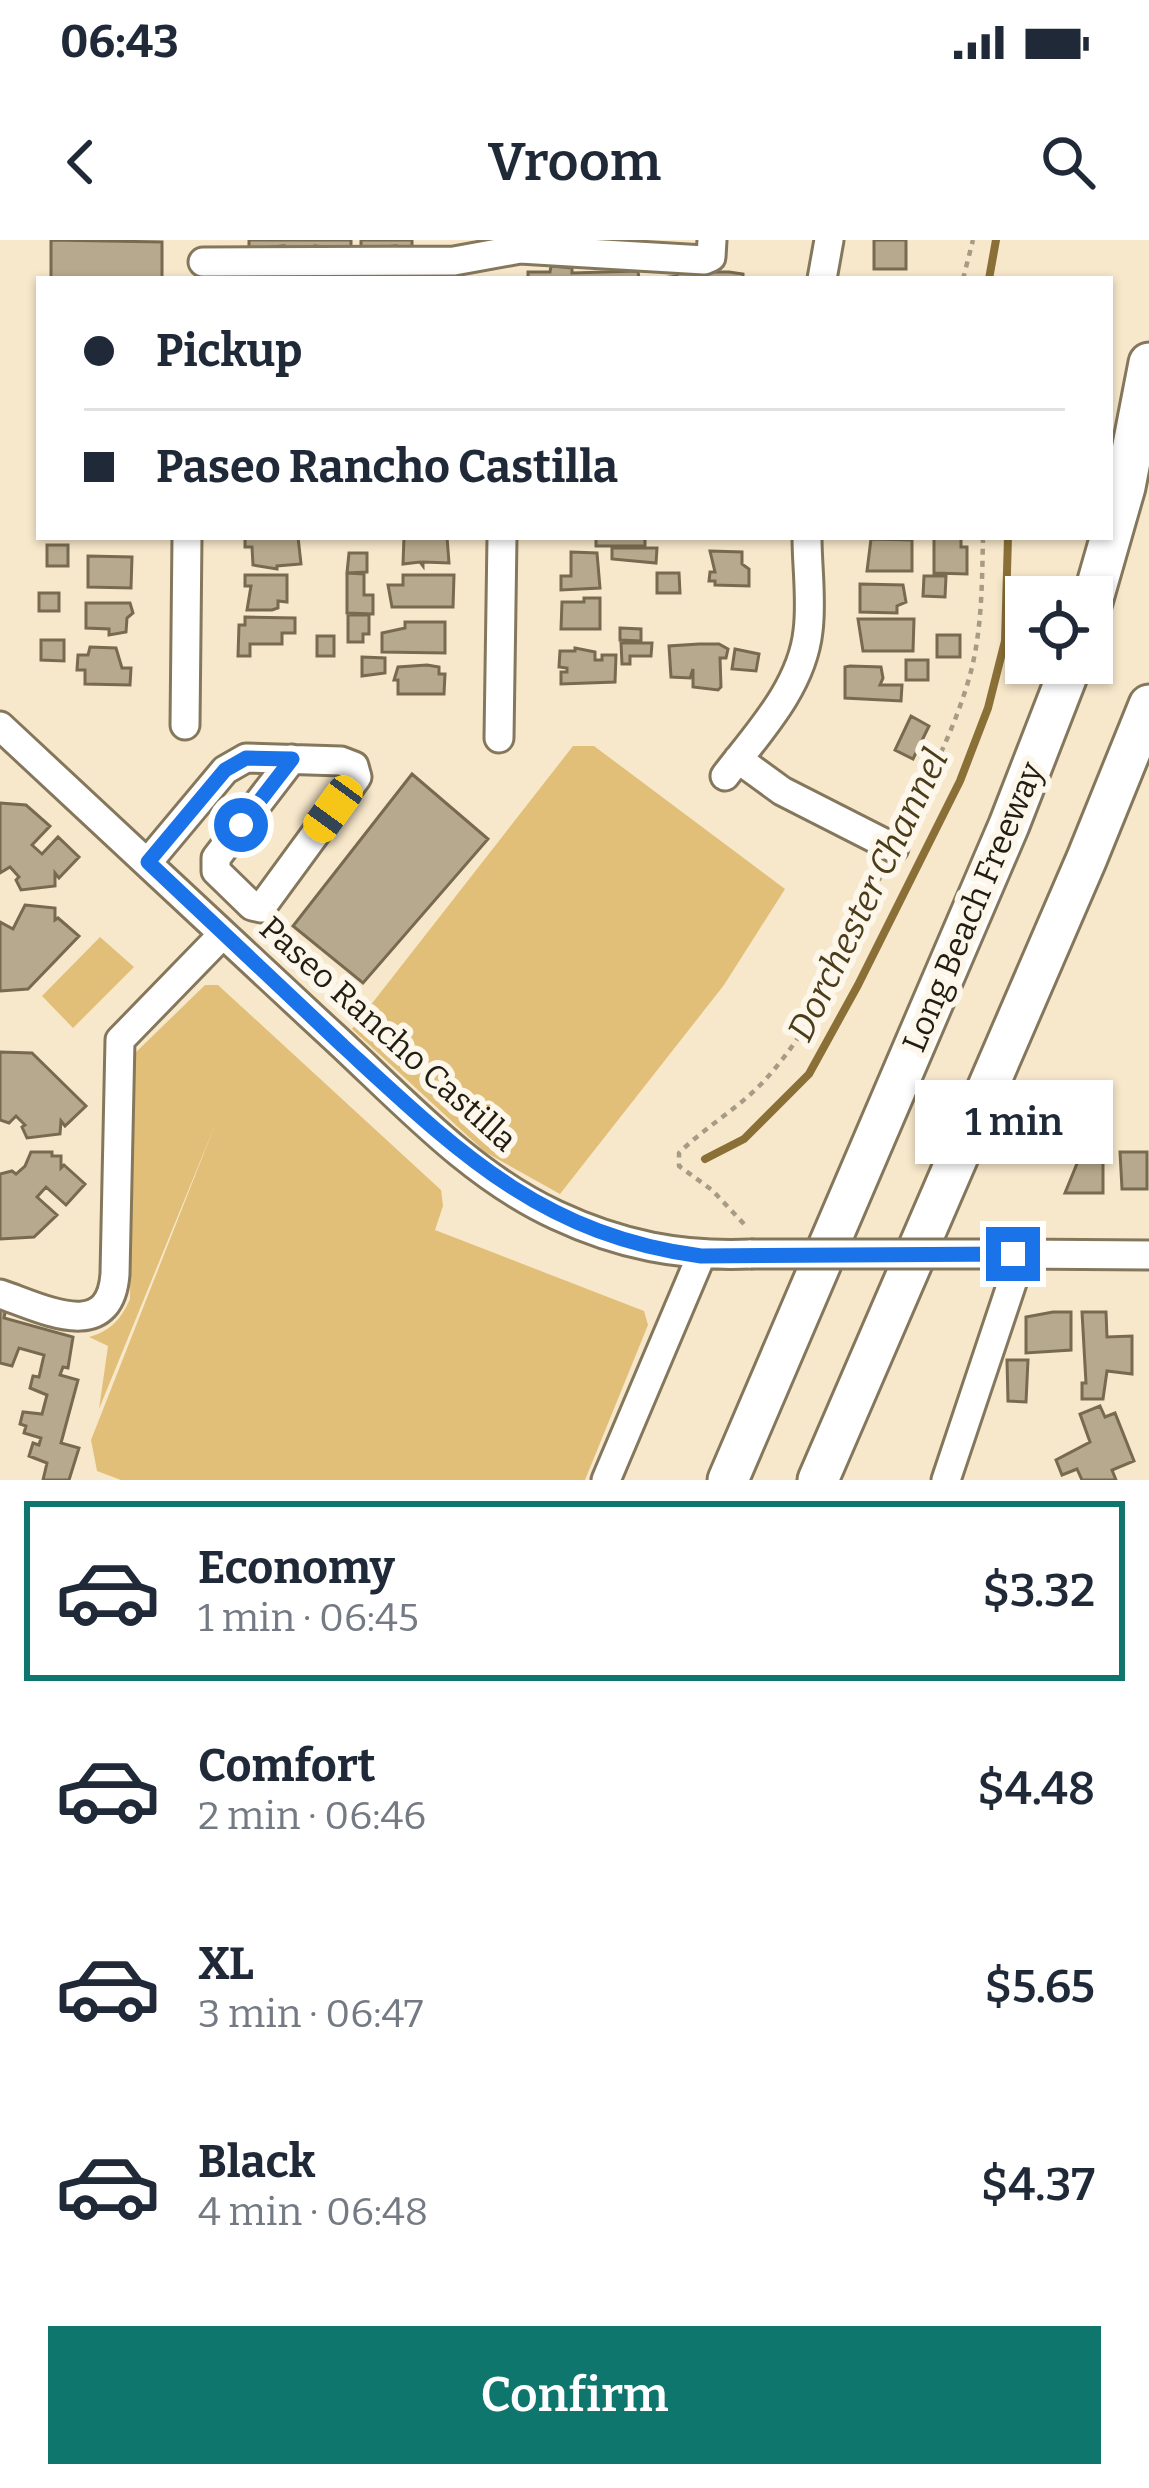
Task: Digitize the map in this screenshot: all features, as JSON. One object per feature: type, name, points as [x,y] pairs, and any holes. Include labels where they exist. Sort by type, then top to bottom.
[{"type":"highway","points":[[1113,529],[1149,363]]},
{"type":"highway","points":[[1099,576],[1110,540]]},
{"type":"highway","name":"Long Beach Freeway","points":[[728,1480],[1010,825],[1064,684]]},
{"type":"highway","points":[[818,1480],[1088,858],[1149,705]]},
{"type":"street","points":[[203,260],[454,261],[476,248],[541,245],[704,260],[711,257],[712,240]]},
{"type":"street","points":[[823,276],[829,240]]},
{"type":"street","points":[[185,725],[187,540]]},
{"type":"street","points":[[499,738],[502,540]]},
{"type":"street","points":[[807,540],[808,632],[798,667],[777,708],[731,767],[894,848]]},
{"type":"street","name":"Paseo Rancho Castilla","points":[[0,726],[421,1118],[498,1181],[552,1213],[604,1235],[656,1250],[701,1256],[1149,1255]]},
{"type":"street","points":[[148,862],[225,770],[246,758],[292,759],[341,761],[354,766],[357,777],[261,908],[252,906],[216,871],[216,858],[292,759]]},
{"type":"street","points":[[0,1294],[71,1318],[91,1317],[108,1303],[115,1274],[120,1040],[223,934]]},
{"type":"street","points":[[946,1480],[1018,1254]]},
{"type":"street","points":[[605,1480],[701,1256]]},
{"type":"path","points":[[964,276],[973,240]]},
{"type":"path","points":[[698,1134],[680,1153],[680,1166],[712,1190],[744,1224]]},
{"type":"shaded area","points":[[573,746],[594,746],[785,889],[724,985],[560,1194],[485,1152],[352,1029]]},
{"type":"shaded area","points":[[100,937],[134,967],[73,1028],[42,996]]},
{"type":"shaded area","points":[[205,985],[218,985],[441,1190],[443,1206],[435,1230],[644,1311],[648,1325],[585,1480],[121,1480],[97,1471],[91,1440],[215,1125],[99,1409],[108,1346],[89,1337],[114,1323],[130,1299],[133,1055]]},
{"type":"building","points":[[51,240],[162,242],[162,276],[51,276]]},
{"type":"building","points":[[249,240],[351,240],[351,250],[315,246],[315,250],[249,249]]},
{"type":"building","points":[[361,240],[412,240],[412,249],[361,249]]},
{"type":"building","points":[[874,240],[906,240],[906,269],[874,269]]},
{"type":"building","points":[[551,266],[572,268],[572,273],[638,271],[639,276],[528,276],[528,272],[550,272]]},
{"type":"building","points":[[259,271],[324,272],[324,276],[237,276],[259,275]]},
{"type":"building","points":[[457,271],[457,276],[369,276],[369,272]]},
{"type":"building","points":[[678,272],[743,274],[743,276],[677,276]]},
{"type":"building","points":[[245,540],[298,540],[301,564],[277,569],[253,565],[252,547],[245,547]]},
{"type":"building","points":[[404,540],[447,540],[449,563],[403,564]]},
{"type":"building","points":[[596,540],[645,540],[645,546],[596,546]]},
{"type":"building","points":[[871,540],[912,540],[912,571],[867,571]]},
{"type":"building","points":[[934,540],[961,540],[961,547],[967,547],[967,574],[934,573]]},
{"type":"building","points":[[47,545],[68,545],[68,566],[47,566]]},
{"type":"building","points":[[612,548],[657,548],[656,563],[612,559]]},
{"type":"building","points":[[710,551],[742,552],[749,586],[709,581],[710,572],[715,572]]},
{"type":"building","points":[[571,552],[597,553],[600,588],[561,590],[561,576],[571,576]]},
{"type":"building","points":[[349,553],[367,553],[367,572],[347,573]]},
{"type":"building","points":[[88,556],[132,557],[131,588],[88,587]]},
{"type":"building","points":[[347,573],[364,574],[364,595],[373,595],[373,614],[347,613]]},
{"type":"building","points":[[657,573],[679,573],[680,593],[657,593]]},
{"type":"building","points":[[245,575],[287,575],[287,602],[278,601],[278,608],[272,610],[247,610],[251,586],[245,586]]},
{"type":"building","points":[[403,575],[454,575],[453,607],[392,607],[388,585],[403,585]]},
{"type":"building","points":[[924,576],[946,576],[945,597],[923,596]]},
{"type":"building","points":[[860,584],[903,585],[906,602],[897,606],[897,613],[860,612]]},
{"type":"building","points":[[39,593],[59,593],[59,611],[39,611]]},
{"type":"building","points":[[584,598],[600,598],[600,629],[561,629],[562,602],[584,602]]},
{"type":"building","points":[[86,603],[130,603],[133,613],[127,618],[126,632],[109,635],[109,629],[86,628]]},
{"type":"building","points":[[348,615],[369,615],[369,634],[363,634],[363,642],[348,642]]},
{"type":"building","points":[[245,617],[295,618],[295,633],[282,633],[282,644],[250,644],[250,656],[238,656],[239,625],[245,625]]},
{"type":"building","points":[[858,619],[914,619],[913,651],[863,651]]},
{"type":"building","points":[[405,622],[445,622],[445,653],[382,652],[382,633],[405,628]]},
{"type":"building","points":[[620,628],[641,629],[641,641],[620,640]]},
{"type":"building","points":[[937,635],[960,635],[960,657],[937,657]]},
{"type":"building","points":[[317,636],[334,636],[334,656],[317,656]]},
{"type":"building","points":[[41,640],[64,640],[64,661],[41,660]]},
{"type":"building","points":[[621,643],[652,643],[651,656],[630,656],[630,664],[622,664]]},
{"type":"building","points":[[719,644],[728,649],[726,658],[720,658],[718,690],[693,687],[693,669],[690,678],[671,677],[669,646]]},
{"type":"building","points":[[90,647],[116,648],[122,668],[131,668],[130,685],[85,684],[85,670],[77,670],[78,655],[88,655]]},
{"type":"building","points":[[735,649],[759,654],[756,671],[732,669]]},
{"type":"building","points":[[560,651],[595,652],[595,660],[616,655],[615,682],[561,684],[561,672],[567,668],[559,667]]},
{"type":"building","points":[[362,657],[385,658],[385,673],[362,676]]},
{"type":"building","points":[[906,660],[928,660],[928,680],[906,680]]},
{"type":"building","points":[[427,665],[445,674],[444,694],[398,694],[398,680],[394,680],[398,667]]},
{"type":"building","points":[[845,667],[881,667],[880,685],[902,685],[901,701],[845,698]]},
{"type":"building","points":[[911,716],[929,726],[913,759],[895,750]]},
{"type":"building","points":[[412,774],[488,839],[363,983],[293,926]]},
{"type":"building","points":[[0,803],[26,805],[50,826],[32,845],[42,854],[58,837],[79,857],[59,878],[55,873],[55,886],[21,890],[19,877],[10,867],[0,873]]},
{"type":"building","points":[[25,905],[55,908],[55,920],[79,936],[28,989],[0,991],[0,922],[13,929]]},
{"type":"building","points":[[0,1052],[32,1053],[86,1106],[65,1126],[61,1121],[60,1134],[27,1138],[25,1125],[16,1116],[9,1123],[0,1120]]},
{"type":"building","points":[[1085,1144],[1103,1144],[1103,1193],[1065,1193]]},
{"type":"building","points":[[31,1152],[61,1156],[61,1168],[64,1165],[85,1184],[66,1205],[46,1187],[37,1197],[57,1215],[34,1237],[0,1239],[0,1174],[16,1174]]},
{"type":"building","points":[[1120,1152],[1147,1152],[1147,1189],[1122,1189]]},
{"type":"building","points":[[0,1306],[6,1308],[4,1318],[73,1337],[68,1368],[63,1367],[60,1375],[78,1380],[61,1443],[79,1448],[69,1480],[43,1480],[47,1463],[29,1456],[33,1443],[39,1445],[41,1438],[24,1433],[26,1426],[20,1424],[23,1412],[42,1414],[47,1395],[30,1388],[33,1376],[39,1377],[44,1355],[19,1348],[12,1366],[0,1363]]},
{"type":"building","points":[[1071,1312],[1071,1350],[1026,1353],[1026,1317]]},
{"type":"building","points":[[1082,1312],[1106,1312],[1107,1337],[1132,1336],[1132,1374],[1107,1371],[1103,1399],[1082,1399],[1082,1383],[1086,1383]]},
{"type":"building","points":[[1007,1360],[1028,1360],[1026,1402],[1008,1401]]},
{"type":"building","points":[[1100,1406],[1105,1417],[1115,1413],[1134,1461],[1112,1470],[1116,1480],[1082,1480],[1077,1469],[1062,1475],[1056,1460],[1090,1442],[1080,1414]]},
{"type":"waterway","name":"Dorchester Channel","points":[[990,276],[996,240]]},
{"type":"waterway","name":"Dorchester Channel","points":[[705,1159],[744,1139],[809,1074],[960,781],[988,708],[1005,641],[1008,540]]},
{"type":"route","points":[[241,825],[292,759],[246,758],[225,770],[148,862],[421,1118],[498,1181],[552,1213],[604,1235],[656,1250],[701,1256],[1013,1254]]}]
